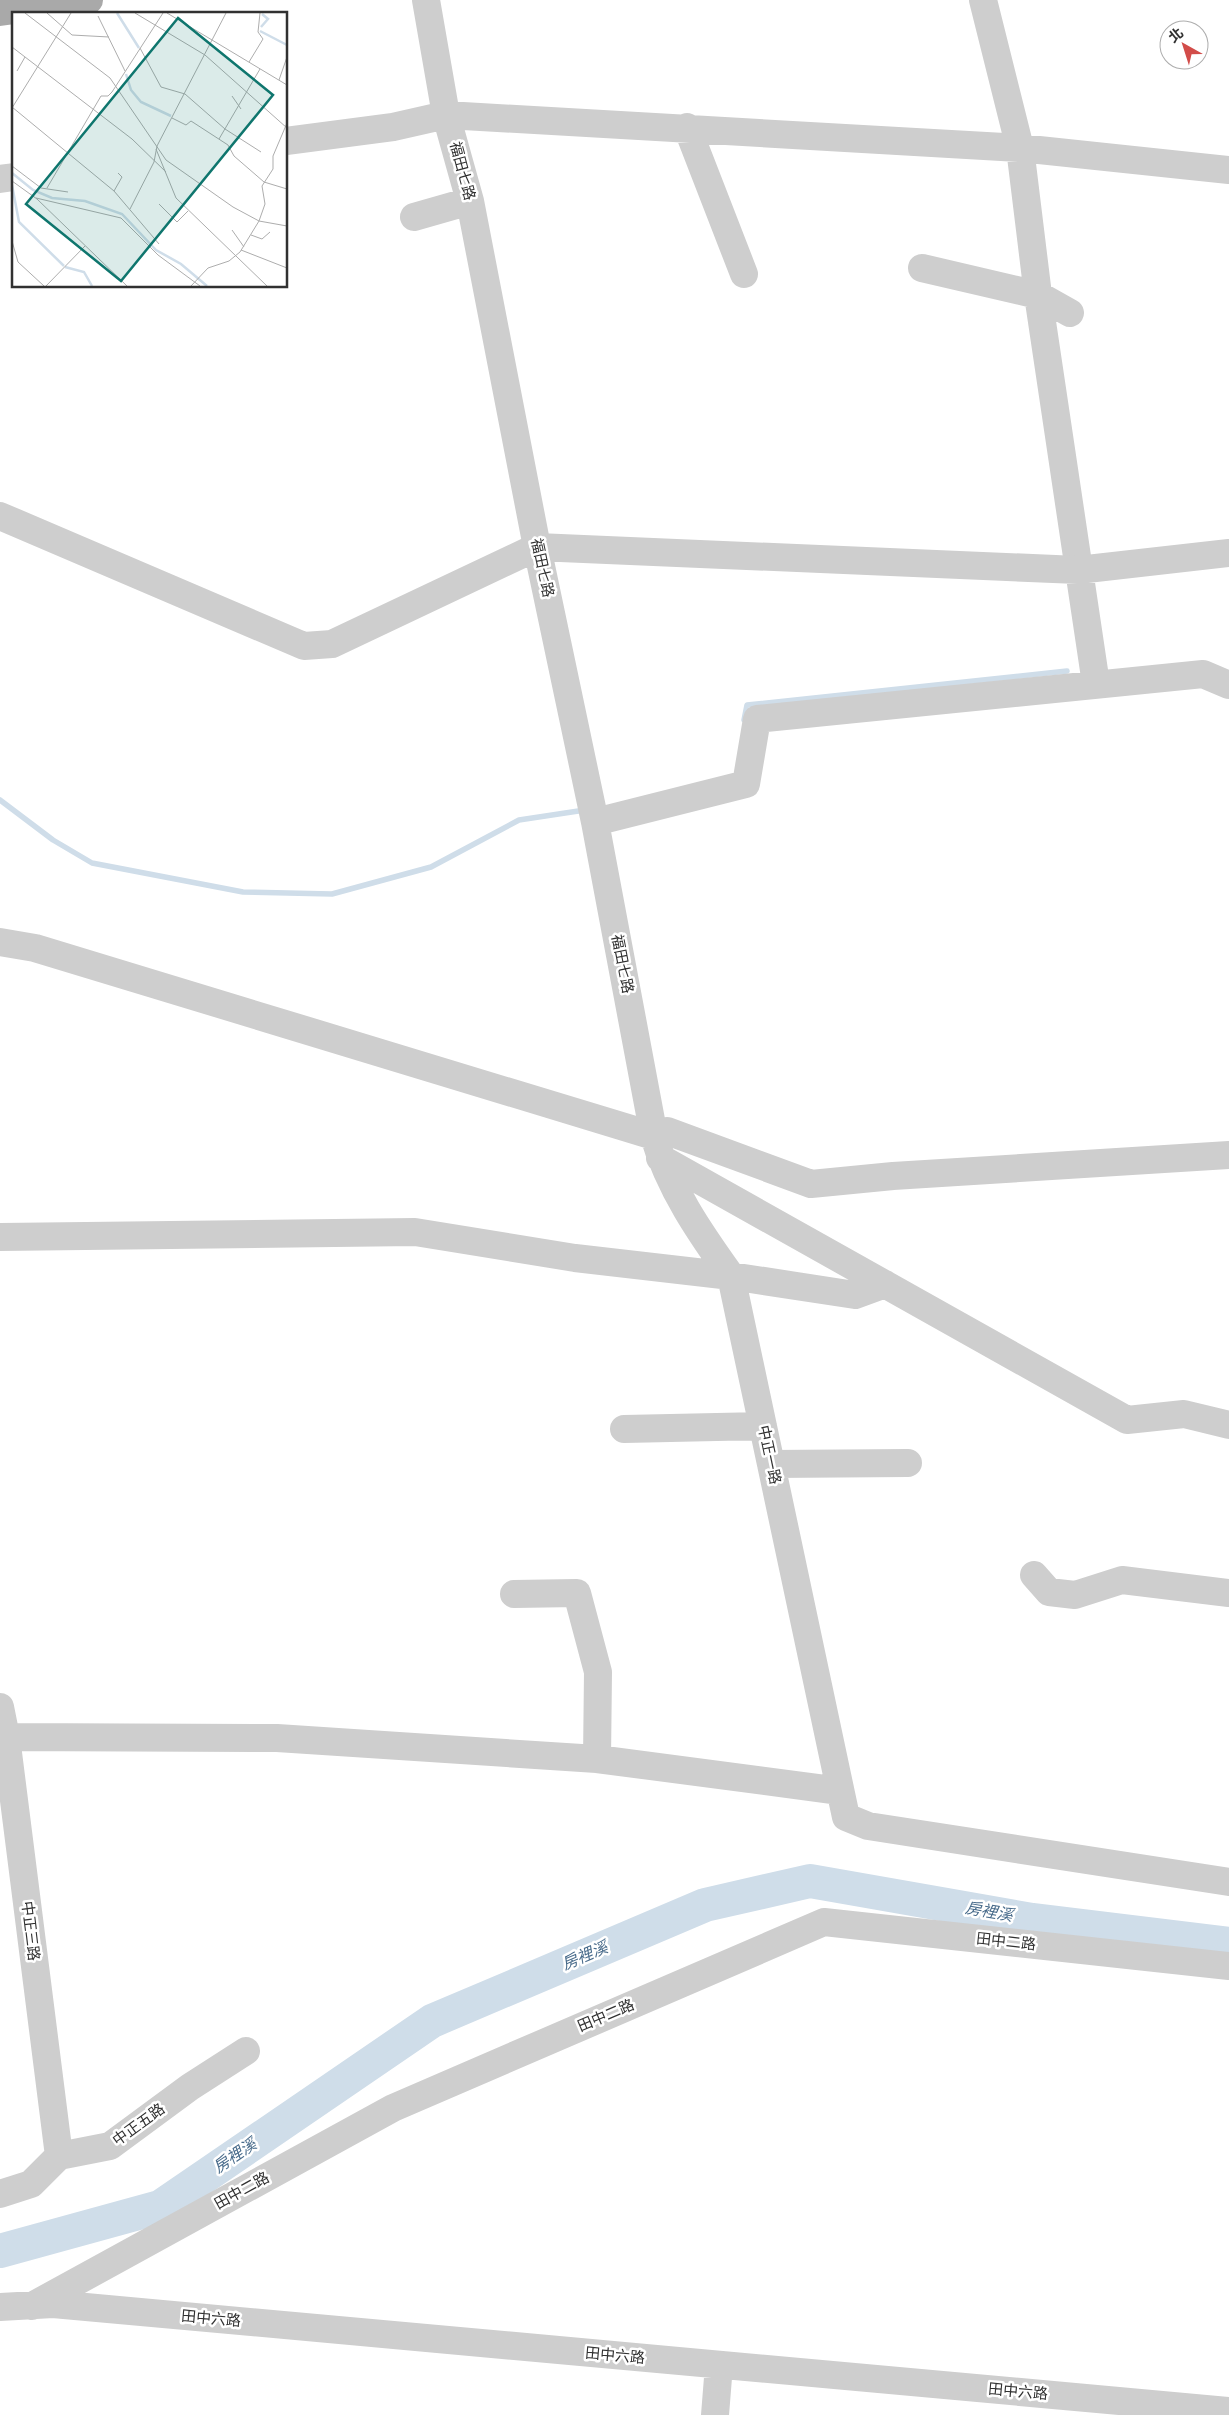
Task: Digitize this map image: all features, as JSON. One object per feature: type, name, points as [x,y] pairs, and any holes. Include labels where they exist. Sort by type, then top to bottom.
[{"type":"main road","points":[[0,12],[89,0]]},
{"type":"lane","name":"福田七路","points":[[426,0],[446,114],[470,201],[537,547],[595,822],[657,1147]]},
{"type":"lane","points":[[983,0],[1020,148],[1038,295],[1096,684]]},
{"type":"lane","points":[[288,141],[393,127],[446,114],[1020,148],[1229,170]]},
{"type":"lane","points":[[687,127],[744,274]]},
{"type":"lane","points":[[414,217],[470,201]]},
{"type":"lane","points":[[922,268],[1038,295],[1070,313]]},
{"type":"lane","points":[[0,516],[304,646],[332,644],[537,547],[1078,570],[1229,553]]},
{"type":"lane","points":[[595,822],[746,784],[757,719],[1203,674],[1229,685]]},
{"type":"lane","points":[[0,942],[36,948],[657,1147],[885,1284],[1127,1420],[1184,1414],[1229,1425]]},
{"type":"lane","points":[[657,1147],[667,1131],[811,1184],[893,1176],[1229,1155]]},
{"type":"lane","name":"中正一路","points":[[657,1147],[682,1202],[731,1276],[846,1816],[868,1826],[1229,1882]]},
{"type":"lane","points":[[0,1238],[414,1232],[575,1258],[731,1276],[855,1295],[885,1284]]},
{"type":"lane","points":[[624,1429],[763,1426]]},
{"type":"lane","points":[[770,1464],[908,1462]]},
{"type":"lane","points":[[1034,1574],[1049,1592],[1076,1595],[1122,1580],[1229,1593]]},
{"type":"lane","points":[[514,1594],[577,1593],[598,1672],[597,1759]]},
{"type":"lane","name":"中正三路","points":[[0,1707],[59,2156]]},
{"type":"lane","points":[[3,1737],[277,1738],[597,1759],[840,1791]]},
{"type":"lane","name":"田中二路","points":[[32,2306],[393,2108],[824,1922],[1229,1966]]},
{"type":"lane","name":"中正五路","points":[[59,2156],[110,2146],[190,2087],[246,2051]]},
{"type":"lane","points":[[0,2194],[31,2184],[59,2156]]},
{"type":"lane","name":"田中六路","points":[[0,2307],[53,2304],[1229,2411]]},
{"type":"lane","points":[[715,2415],[719,2365]]},
{"type":"waterway","points":[[744,720],[747,705],[1067,671]]},
{"type":"waterway","points":[[0,800],[53,840],[92,863],[243,892],[332,894],[431,867],[519,820],[585,810]]},
{"type":"waterway","name":"房裡溪","points":[[0,2251],[160,2207],[432,2021],[705,1905],[810,1881],[1032,1920],[1229,1944]]}]
